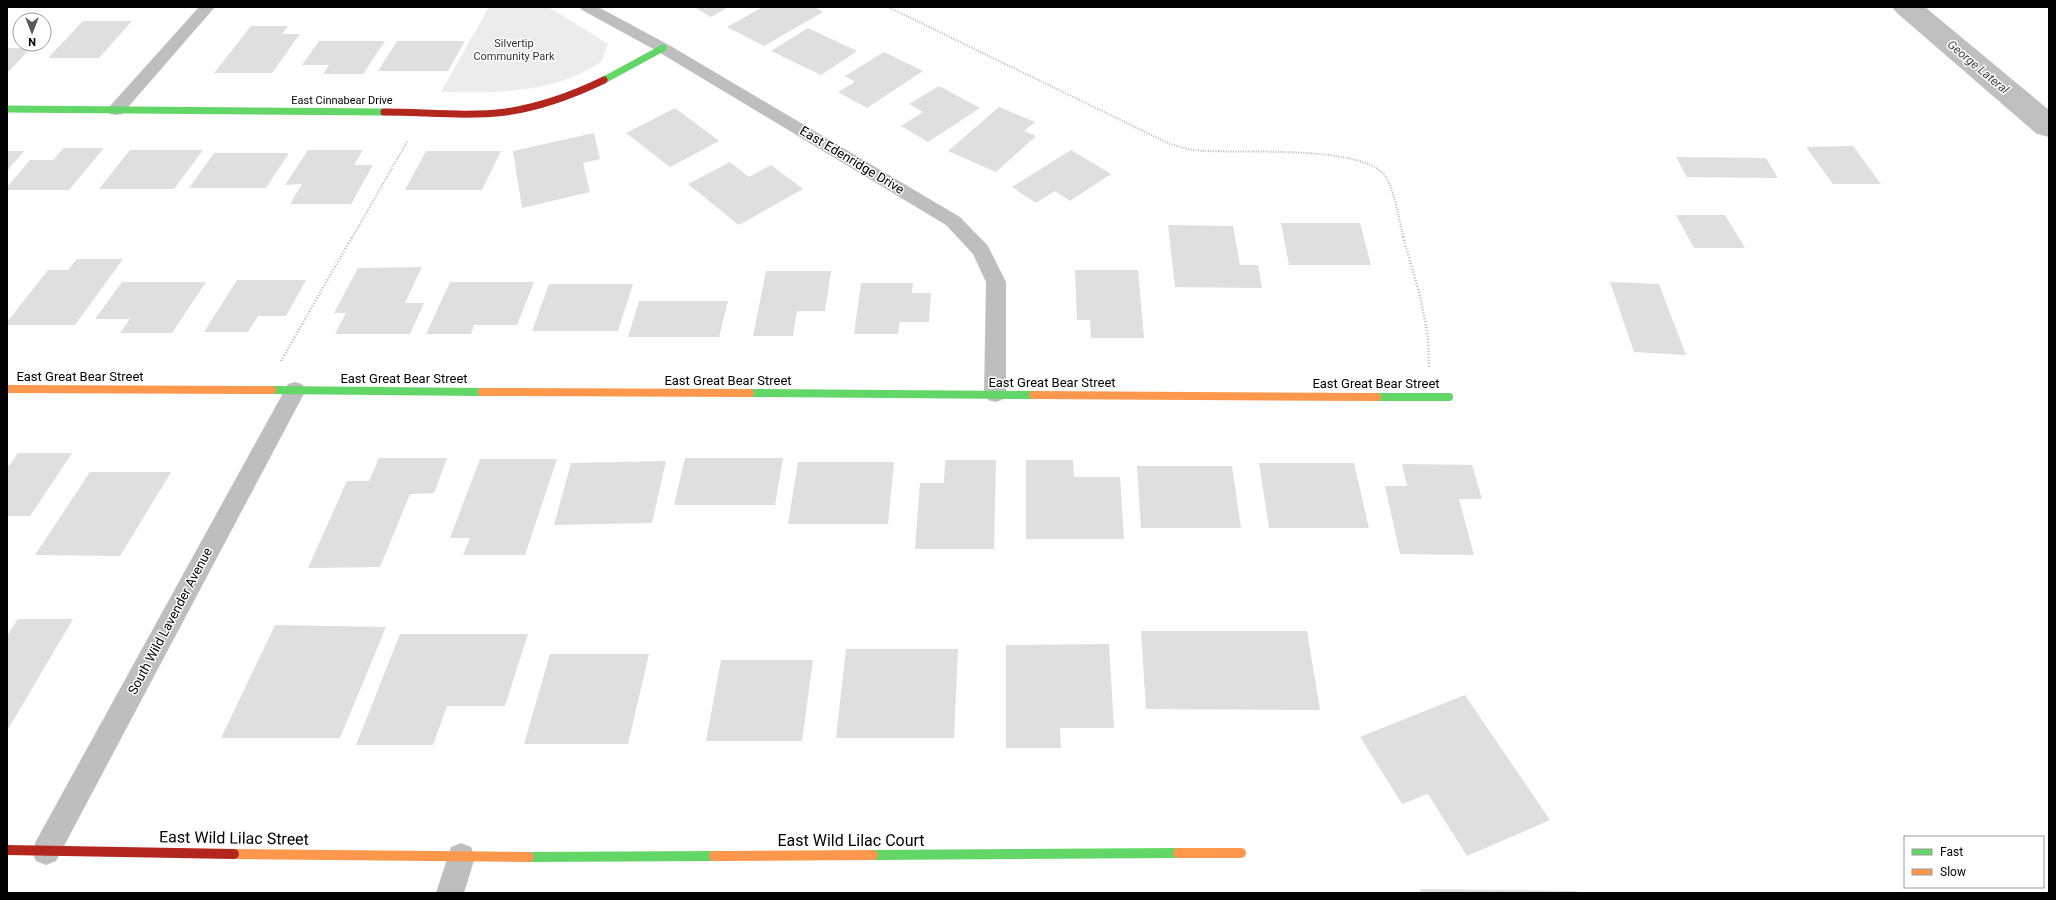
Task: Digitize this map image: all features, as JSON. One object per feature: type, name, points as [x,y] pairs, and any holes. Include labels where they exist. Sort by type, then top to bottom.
[{"type":"street","points":[[116,110],[207,7]]},
{"type":"street","name":"East Edenridge Drive","points":[[587,7],[663,48],[953,221],[981,251],[996,282],[995,394]]},
{"type":"street","name":"East Cinnabear Drive","points":[[7,109],[492,113],[544,104],[591,87],[663,48]]},
{"type":"street","name":"East Great Bear Street","points":[[7,389],[1449,397]]},
{"type":"street","name":"South Wild Lavender Avenue","points":[[46,851],[295,390]]},
{"type":"street","name":"East Wild Lilac Street","points":[[7,850],[461,857]]},
{"type":"street","name":"East Wild Lilac Court","points":[[461,857],[1241,853]]},
{"type":"street","points":[[450,893],[461,857]]},
{"type":"path","points":[[888,7],[1170,144],[1193,150],[1315,153],[1361,161],[1378,169],[1387,180],[1419,292],[1428,335],[1430,374]]},
{"type":"path","points":[[277,367],[409,138]]},
{"type":"green space","name":"Silvertip Community Park","points":[[489,7],[546,7],[552,9],[608,44],[601,62],[583,73],[544,86],[504,91],[441,92]]},
{"type":"building","points":[[694,7],[729,7],[711,17]]},
{"type":"building","points":[[763,7],[813,7],[823,12],[764,46],[727,27]]},
{"type":"building","points":[[83,21],[132,21],[99,58],[48,58]]},
{"type":"building","points":[[251,26],[288,26],[282,34],[300,34],[272,73],[214,73]]},
{"type":"building","points":[[808,28],[857,51],[821,75],[771,51]]},
{"type":"building","points":[[319,41],[385,41],[363,74],[323,74],[329,65],[302,65]]},
{"type":"building","points":[[397,41],[465,41],[448,71],[378,71]]},
{"type":"building","points":[[7,48],[12,48],[12,52],[27,52],[9,71],[7,71]]},
{"type":"building","points":[[884,52],[923,71],[867,108],[838,92],[855,82],[845,76]]},
{"type":"building","points":[[939,86],[980,108],[928,142],[901,126],[923,112],[909,104]]},
{"type":"building","points":[[999,107],[1035,122],[1024,131],[1036,136],[996,172],[948,151]]},
{"type":"building","points":[[675,108],[719,141],[670,167],[626,133]]},
{"type":"building","points":[[594,133],[600,159],[583,163],[590,192],[522,208],[513,151]]},
{"type":"building","points":[[1853,146],[1881,184],[1833,184],[1806,147]]},
{"type":"building","points":[[64,148],[104,148],[69,190],[7,190],[7,187],[30,160],[53,160]]},
{"type":"building","points":[[130,150],[203,150],[174,189],[99,189]]},
{"type":"building","points":[[308,150],[363,150],[354,165],[373,165],[351,204],[290,204],[302,184],[285,185]]},
{"type":"building","points":[[1071,150],[1111,174],[1070,201],[1055,191],[1036,203],[1012,187]]},
{"type":"building","points":[[7,151],[24,151],[7,171]]},
{"type":"building","points":[[426,151],[501,151],[482,190],[405,190]]},
{"type":"building","points":[[214,153],[289,153],[266,188],[189,188]]},
{"type":"building","points":[[1676,157],[1766,158],[1778,178],[1687,177]]},
{"type":"building","points":[[730,162],[749,177],[771,165],[803,189],[739,225],[688,184]]},
{"type":"building","points":[[1676,215],[1725,215],[1745,248],[1694,248]]},
{"type":"building","points":[[1281,223],[1360,223],[1371,265],[1289,265]]},
{"type":"building","points":[[1168,225],[1233,226],[1240,265],[1258,265],[1262,288],[1175,287]]},
{"type":"building","points":[[77,259],[123,259],[75,325],[7,325],[7,322],[48,270],[68,270]]},
{"type":"building","points":[[422,267],[405,303],[424,303],[410,334],[335,334],[346,313],[334,313],[358,268]]},
{"type":"building","points":[[1075,270],[1138,270],[1144,338],[1091,338],[1090,320],[1077,320]]},
{"type":"building","points":[[766,271],[831,271],[825,311],[797,311],[793,336],[753,336]]},
{"type":"building","points":[[237,280],[306,280],[286,316],[258,316],[248,332],[204,332]]},
{"type":"building","points":[[122,282],[206,282],[172,333],[120,333],[130,319],[95,319]]},
{"type":"building","points":[[450,282],[534,282],[517,325],[474,325],[471,334],[426,334]]},
{"type":"building","points":[[1610,282],[1659,284],[1686,355],[1634,352]]},
{"type":"building","points":[[861,283],[913,283],[912,293],[931,293],[929,322],[900,322],[898,334],[854,334]]},
{"type":"building","points":[[549,284],[633,284],[618,331],[532,331]]},
{"type":"building","points":[[639,301],[728,301],[719,337],[628,337]]},
{"type":"building","points":[[18,453],[72,453],[30,516],[7,516],[7,465],[10,465]]},
{"type":"building","points":[[379,458],[447,458],[434,493],[410,494],[380,567],[308,568],[347,481],[369,481]]},
{"type":"building","points":[[685,458],[783,458],[775,505],[674,505]]},
{"type":"building","points":[[480,459],[557,459],[525,555],[463,555],[470,538],[450,538]]},
{"type":"building","points":[[945,460],[996,460],[994,549],[915,549],[920,483],[944,483]]},
{"type":"building","points":[[1026,460],[1073,460],[1074,477],[1120,477],[1124,539],[1026,539]]},
{"type":"building","points":[[666,461],[652,523],[554,525],[571,463]]},
{"type":"building","points":[[798,462],[894,462],[888,524],[788,524]]},
{"type":"building","points":[[1259,463],[1354,463],[1369,528],[1269,528]]},
{"type":"building","points":[[1402,464],[1472,465],[1482,499],[1459,499],[1474,555],[1400,554],[1385,486],[1407,486]]},
{"type":"building","points":[[1137,466],[1232,466],[1241,528],[1141,528]]},
{"type":"building","points":[[90,472],[171,472],[120,556],[35,555]]},
{"type":"building","points":[[18,619],[73,619],[7,731],[7,636]]},
{"type":"building","points":[[275,625],[386,627],[340,738],[221,738]]},
{"type":"building","points":[[1141,631],[1307,631],[1320,710],[1146,709]]},
{"type":"building","points":[[400,634],[528,634],[505,706],[447,706],[433,745],[356,745]]},
{"type":"building","points":[[1109,644],[1114,728],[1060,728],[1061,748],[1006,748],[1006,645]]},
{"type":"building","points":[[846,649],[958,649],[954,738],[836,738]]},
{"type":"building","points":[[550,654],[649,654],[628,744],[524,744]]},
{"type":"building","points":[[721,660],[813,660],[802,741],[706,741]]},
{"type":"building","points":[[1465,695],[1550,820],[1467,856],[1428,794],[1402,804],[1360,737]]},
{"type":"building","points":[[1420,889],[1577,891],[1578,893],[1421,893]]},
{"type":"waterway","name":"George Lateral","points":[[1907,7],[2049,127]]},
{"type":"traffic: fast","points":[[604,80],[663,48]]},
{"type":"traffic: fast","points":[[7,109],[384,112]]},
{"type":"traffic: fast","points":[[272,390],[482,392]]},
{"type":"traffic: fast","points":[[750,393],[1033,395]]},
{"type":"traffic: fast","points":[[1377,397],[1449,397]]},
{"type":"traffic: fast","points":[[873,855],[1178,853]]},
{"type":"traffic: fast","points":[[529,857],[714,856]]},
{"type":"traffic: slow","points":[[7,389],[272,390]]},
{"type":"traffic: slow","points":[[482,392],[750,393]]},
{"type":"traffic: slow","points":[[1033,395],[1377,397]]},
{"type":"traffic: slow","points":[[1178,853],[1241,853]]},
{"type":"traffic: slow","points":[[234,854],[529,857]]},
{"type":"traffic: slow","points":[[714,856],[873,855]]},
{"type":"traffic: jam","points":[[384,112],[464,114],[505,112],[549,102],[578,92],[604,80]]},
{"type":"traffic: jam","points":[[7,850],[234,854]]}]
